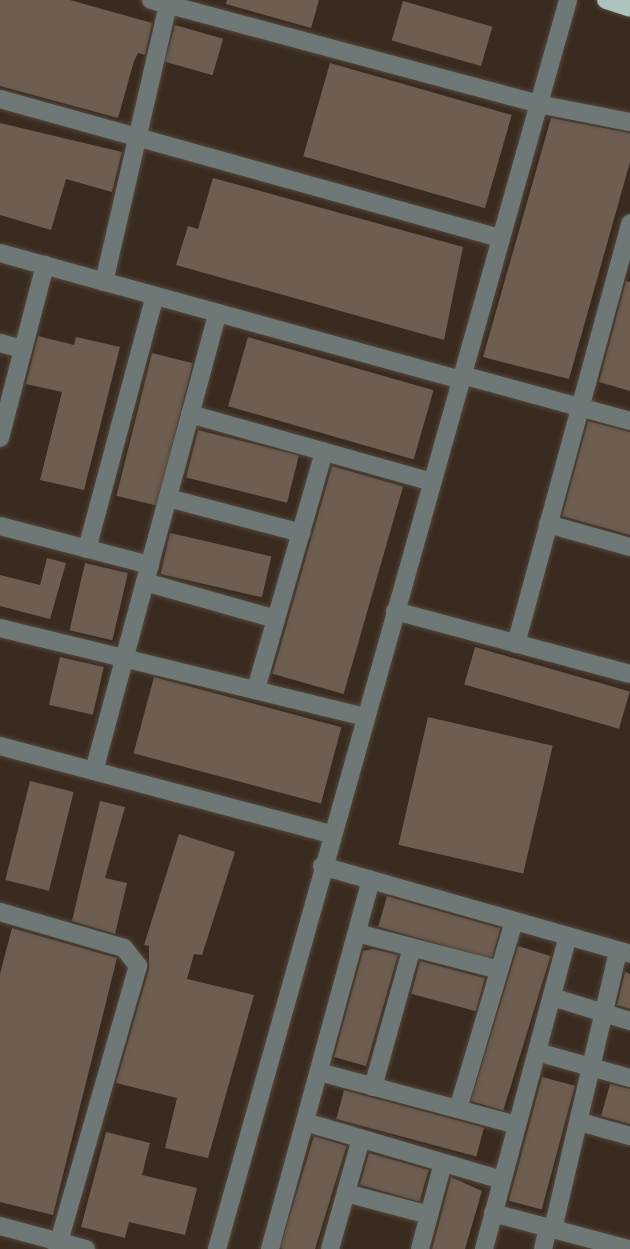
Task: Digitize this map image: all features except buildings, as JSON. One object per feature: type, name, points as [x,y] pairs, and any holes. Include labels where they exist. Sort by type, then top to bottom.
[{"type":"main road","points":[[606,0],[630,8]]},
{"type":"street","points":[[217,1249],[331,834],[568,0]]},
{"type":"street","points":[[104,282],[138,137],[160,2],[538,104],[630,122]]},
{"type":"street","points":[[0,99],[500,238]]},
{"type":"street","points":[[516,644],[630,223]]},
{"type":"street","points":[[0,253],[630,421]]},
{"type":"street","points":[[0,438],[45,265]]},
{"type":"street","points":[[88,549],[155,296]]},
{"type":"street","points":[[94,771],[218,313]]},
{"type":"street","points":[[0,343],[23,349]]},
{"type":"street","points":[[190,414],[432,482]]},
{"type":"street","points":[[256,689],[324,452]]},
{"type":"street","points":[[168,498],[301,533]]},
{"type":"street","points":[[548,524],[630,547]]},
{"type":"street","points":[[0,526],[88,549],[147,574],[276,619]]},
{"type":"street","points":[[395,611],[630,674]]},
{"type":"street","points":[[0,628],[125,655],[365,717]]},
{"type":"street","points":[[0,746],[331,834]]},
{"type":"street","points":[[323,866],[624,953],[602,1013],[580,1122],[543,1249]]},
{"type":"street","points":[[270,1249],[371,880]]},
{"type":"street","points":[[0,912],[124,948],[138,966],[58,1245]]},
{"type":"street","points":[[458,1109],[514,921]]},
{"type":"street","points":[[357,933],[499,970]]},
{"type":"street","points":[[484,1249],[568,936]]},
{"type":"street","points":[[373,1087],[412,947]]},
{"type":"street","points":[[552,998],[630,1021]]},
{"type":"street","points":[[537,1052],[630,1078]]},
{"type":"street","points":[[318,1072],[517,1125]]},
{"type":"street","points":[[305,1122],[502,1180]]},
{"type":"street","points":[[580,1122],[630,1136]]},
{"type":"street","points":[[330,1249],[361,1139]]},
{"type":"street","points":[[420,1249],[443,1163]]},
{"type":"street","points":[[346,1193],[429,1215]]},
{"type":"street","points":[[493,1213],[628,1249]]},
{"type":"street","points":[[0,1226],[58,1245],[86,1249]]}]
